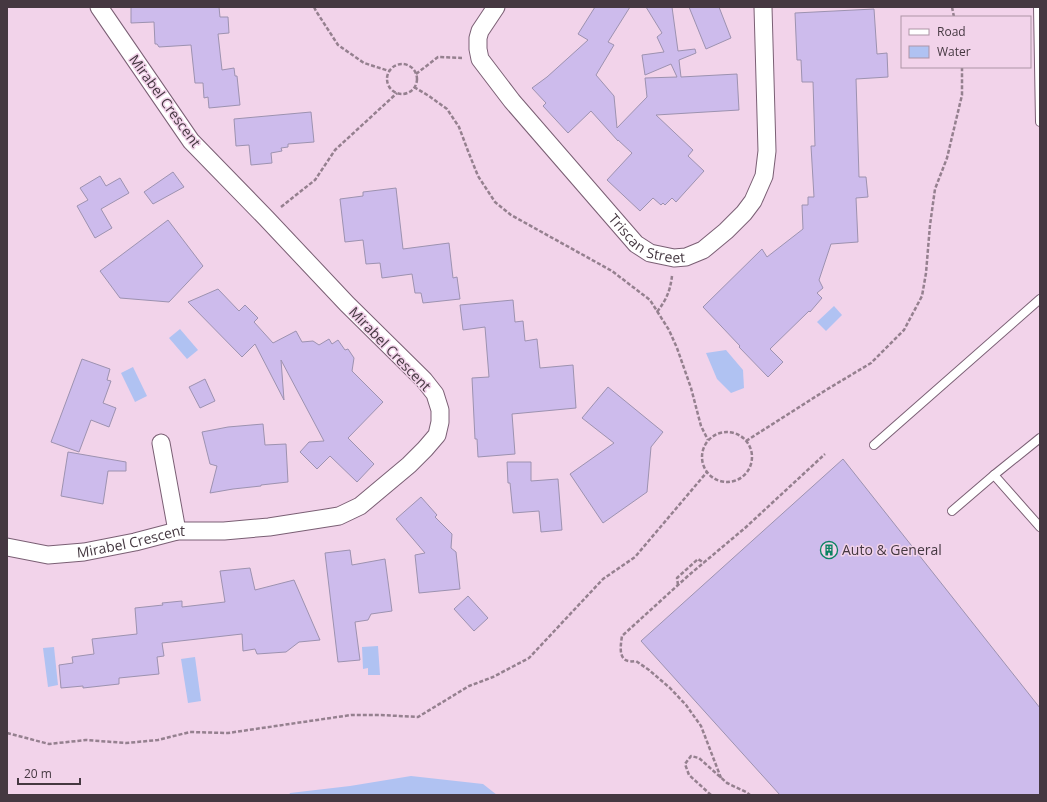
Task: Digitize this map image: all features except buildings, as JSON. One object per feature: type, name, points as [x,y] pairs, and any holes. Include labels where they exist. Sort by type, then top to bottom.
[{"type":"street","name":"Mirabel Crescent","points":[[7,547],[48,556],[84,552],[128,544],[177,531],[224,531],[269,527],[338,516],[360,506],[409,465],[437,435],[440,422],[440,410],[435,394],[424,380],[347,304],[191,141],[99,7]]},
{"type":"street","points":[[480,59],[478,38],[480,31],[496,7]]},
{"type":"street","name":"Triscan Street","points":[[480,59],[512,101],[636,244],[650,253],[674,258],[686,257],[703,250],[726,231],[744,213],[753,201],[764,176],[767,151],[763,7]]},
{"type":"street","points":[[161,443],[177,531]]},
{"type":"lane","points":[[1038,7],[1040,122]]},
{"type":"lane","points":[[874,445],[1040,298]]},
{"type":"lane","points":[[952,512],[994,475],[1039,440]]},
{"type":"lane","points":[[994,475],[1040,527]]},
{"type":"path","points":[[314,7],[338,46],[364,63],[389,71]]},
{"type":"path","points":[[416,74],[438,57],[480,59]]},
{"type":"path","points":[[400,64],[412,68],[416,74],[414,87],[404,94],[397,93],[392,90],[388,85],[387,78],[389,71],[394,66],[400,64]]},
{"type":"path","points":[[746,441],[871,363],[904,330],[922,296],[935,189],[947,158],[962,95],[962,68]]},
{"type":"path","points":[[414,87],[447,109],[459,127],[478,176],[494,202],[511,215],[612,271],[650,300],[669,330],[677,348],[691,388],[701,426],[708,440]]},
{"type":"path","points":[[266,218],[315,180],[335,150],[397,93]]},
{"type":"path","points":[[657,312],[666,300],[671,284],[674,258]]},
{"type":"path","points":[[723,432],[732,432],[746,441],[752,458],[746,473],[739,479],[731,482],[722,482],[707,472],[703,465],[702,456],[708,440],[723,432]]},
{"type":"path","points":[[721,778],[701,726],[686,705],[670,688],[636,661],[630,662],[625,660],[620,648],[622,636],[704,562],[745,528],[825,454]]},
{"type":"path","points":[[7,733],[49,744],[86,740],[126,742],[158,740],[190,732],[228,732],[351,715],[418,717],[469,686],[493,677],[529,658],[603,579],[635,557],[707,472]]},
{"type":"path","points":[[678,585],[677,578],[698,559],[704,562]]},
{"type":"path","points":[[711,795],[689,775],[685,764],[691,756],[699,758],[726,783],[750,795]]},
{"type":"water","points":[[834,306],[842,315],[826,331],[817,322]]},
{"type":"water","points":[[180,329],[198,350],[187,359],[169,338]]},
{"type":"water","points":[[726,350],[743,370],[744,388],[731,393],[717,379],[706,353]]},
{"type":"water","points":[[133,367],[147,396],[135,402],[121,373]]},
{"type":"water","points":[[378,646],[380,675],[368,675],[368,668],[363,669],[362,647]]},
{"type":"water","points":[[54,647],[58,685],[48,687],[43,648]]},
{"type":"water","points":[[195,657],[201,701],[188,703],[181,659]]},
{"type":"water","points":[[411,776],[483,784],[497,795],[289,795],[290,793],[350,786]]},
{"type":"place","name":"Auto & General","points":[[829,550]]}]
